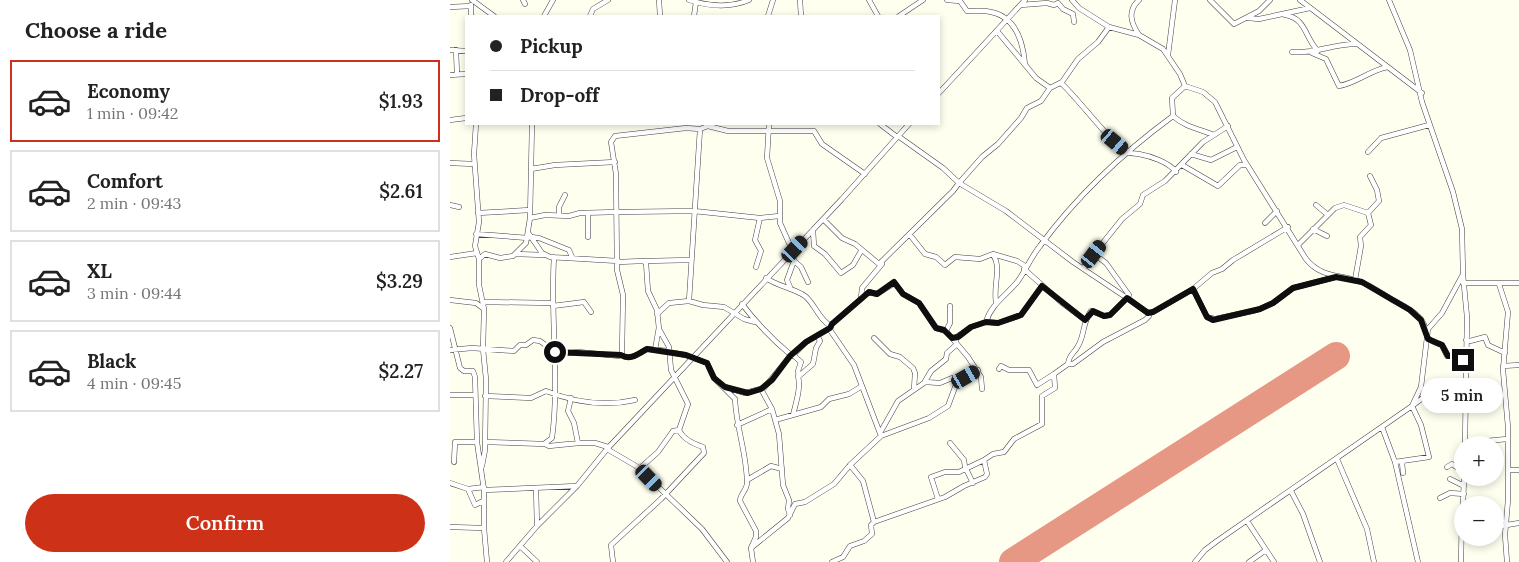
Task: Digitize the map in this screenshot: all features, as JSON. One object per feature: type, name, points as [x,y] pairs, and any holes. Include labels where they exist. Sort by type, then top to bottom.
[{"type":"street","points":[[471,15],[472,0],[493,15]]},
{"type":"street","points":[[544,15],[552,0]]},
{"type":"street","points":[[591,15],[594,9],[608,0]]},
{"type":"street","points":[[659,0],[660,15]]},
{"type":"street","points":[[689,0],[711,6],[747,0]]},
{"type":"street","points":[[711,6],[712,0]]},
{"type":"street","points":[[768,15],[773,0]]},
{"type":"street","points":[[800,0],[801,15]]},
{"type":"street","points":[[869,0],[877,15]]},
{"type":"street","points":[[902,15],[923,0]]},
{"type":"street","points":[[947,0],[960,1],[967,10],[992,12],[1008,20],[1017,32],[1024,51],[1025,64]]},
{"type":"street","points":[[940,92],[1025,0]]},
{"type":"street","points":[[1072,0],[1079,8],[1109,28],[1139,35],[1163,49],[1185,86],[1203,92],[1212,98],[1247,165],[1298,245],[1315,268],[1336,277],[1355,280],[1392,299],[1421,320],[1434,320]]},
{"type":"street","points":[[1139,0],[1133,8],[1131,19],[1139,35]]},
{"type":"street","points":[[1168,56],[1175,0]]},
{"type":"street","points":[[1210,0],[1231,23],[1248,18],[1259,19],[1310,8]]},
{"type":"street","points":[[1248,18],[1270,0]]},
{"type":"street","points":[[1300,0],[1422,92]]},
{"type":"street","points":[[1389,0],[1410,50],[1429,125],[1459,211],[1462,229],[1463,284],[1467,317],[1464,360],[1465,436]]},
{"type":"street","points":[[694,15],[696,2]]},
{"type":"street","points":[[1021,5],[1047,3],[1054,5],[1058,3],[1063,9],[1074,14],[1074,22]]},
{"type":"street","points":[[450,7],[471,6]]},
{"type":"street","points":[[1279,15],[1297,19],[1302,24],[1311,44],[1318,51]]},
{"type":"street","points":[[862,298],[862,288],[882,263],[982,157],[998,144],[1021,118],[1027,108],[1041,101],[1050,88],[1061,83],[1078,59],[1098,42],[1109,28]]},
{"type":"street","points":[[997,31],[1036,78],[1050,88]]},
{"type":"street","points":[[1312,53],[1340,44],[1356,44]]},
{"type":"street","points":[[450,50],[465,51]]},
{"type":"street","points":[[456,50],[457,74]]},
{"type":"street","points":[[1292,52],[1312,53],[1326,59],[1338,86],[1375,70],[1388,67]]},
{"type":"street","points":[[450,75],[465,74]]},
{"type":"street","points":[[1061,83],[1128,153],[1151,157],[1218,186],[1240,165],[1247,165]]},
{"type":"street","points":[[940,84],[943,88]]},
{"type":"street","points":[[1173,116],[1172,98],[1185,86]]},
{"type":"street","points":[[988,321],[996,302],[1016,283],[1045,239],[1080,200],[1128,153],[1173,116]]},
{"type":"street","points":[[1173,116],[1190,128],[1198,128],[1214,135]]},
{"type":"street","points":[[450,120],[465,118]]},
{"type":"street","points":[[476,125],[474,164],[478,213],[476,234],[479,259],[478,285],[484,302],[482,350],[485,442],[482,466]]},
{"type":"street","points":[[515,254],[526,243],[529,236],[532,125]]},
{"type":"street","points":[[689,301],[689,257],[701,129],[698,125]]},
{"type":"street","points":[[768,125],[766,158],[780,202],[779,216],[786,238],[793,250],[794,261],[787,280],[790,287]]},
{"type":"street","points":[[881,125],[943,168],[959,183],[1006,211],[1074,262],[1084,267],[1150,314]]},
{"type":"street","points":[[506,562],[537,526],[577,486],[607,448],[865,174],[908,125]]},
{"type":"street","points":[[1368,152],[1381,138],[1429,125]]},
{"type":"street","points":[[621,355],[623,294],[617,262],[615,162],[611,142],[615,136],[686,126],[701,129],[708,126],[728,131],[815,131],[822,144],[865,174]]},
{"type":"street","points":[[1084,267],[1122,219],[1140,204],[1143,195],[1178,169],[1191,154],[1228,126]]},
{"type":"street","points":[[1191,154],[1211,160],[1237,147]]},
{"type":"street","points":[[531,169],[555,165],[615,162]]},
{"type":"street","points":[[450,163],[474,164]]},
{"type":"street","points":[[1368,213],[1379,201],[1377,190],[1370,176]]},
{"type":"street","points":[[558,216],[559,207],[565,195]]},
{"type":"street","points":[[1316,205],[1328,215]]},
{"type":"street","points":[[1298,245],[1313,228],[1341,205],[1368,213]]},
{"type":"street","points":[[450,206],[459,207]]},
{"type":"street","points":[[478,213],[530,210]]},
{"type":"street","points":[[1265,224],[1277,211]]},
{"type":"street","points":[[530,218],[545,215],[558,216],[617,212],[694,212],[702,214],[752,215],[760,218],[779,216]]},
{"type":"street","points":[[588,213],[588,237]]},
{"type":"street","points":[[1355,280],[1361,246],[1360,237],[1371,225],[1368,213]]},
{"type":"street","points":[[693,222],[702,214]]},
{"type":"street","points":[[756,267],[761,251],[755,240],[760,218]]},
{"type":"street","points":[[823,219],[842,238],[854,244],[873,261],[882,263]]},
{"type":"street","points":[[999,368],[1001,366],[1009,370],[1029,370],[1037,385],[1068,364],[1073,364],[1103,342],[1193,289],[1212,273],[1222,269],[1233,260],[1288,228]]},
{"type":"street","points":[[1313,228],[1327,236]]},
{"type":"street","points":[[812,229],[814,246],[841,273],[848,270],[861,250]]},
{"type":"street","points":[[476,234],[539,238],[570,250],[572,257]]},
{"type":"street","points":[[910,235],[925,254],[936,256],[945,265],[955,257],[980,259],[993,254],[1004,256],[1010,261],[1015,260],[1042,286],[1085,320]]},
{"type":"street","points":[[529,236],[545,255]]},
{"type":"street","points":[[450,257],[477,253]]},
{"type":"street","points":[[479,259],[485,254],[500,258],[515,254],[545,255],[554,258],[572,257],[617,262],[645,262],[689,257]]},
{"type":"street","points":[[993,254],[998,268],[994,290],[996,302]]},
{"type":"street","points":[[1068,364],[1070,355],[1080,343],[1085,320],[1093,311],[1104,316],[1110,315],[1129,295],[1115,273],[1094,254]]},
{"type":"street","points":[[786,257],[801,267],[808,282]]},
{"type":"street","points":[[545,444],[552,438],[555,394],[556,352],[552,304],[554,258]]},
{"type":"street","points":[[639,469],[658,452],[674,432],[679,430],[688,406],[669,362],[669,347],[659,327],[657,314],[648,291],[645,262]]},
{"type":"street","points":[[1412,406],[1421,388],[1428,329],[1442,313],[1463,275]]},
{"type":"street","points":[[1193,289],[1207,317],[1213,320],[1260,309],[1273,303],[1293,288],[1336,277]]},
{"type":"street","points":[[766,278],[772,283],[790,287],[806,297],[831,327],[845,349],[881,435]]},
{"type":"street","points":[[725,387],[748,393],[761,389],[772,380],[806,342],[818,337],[831,327],[869,292],[875,294],[882,292],[895,283],[903,294],[919,303],[936,328],[954,338],[956,346],[982,377],[982,389]]},
{"type":"street","points":[[1463,284],[1519,283]]},
{"type":"street","points":[[1499,284],[1508,312],[1503,366],[1508,470],[1505,525],[1507,562]]},
{"type":"street","points":[[1503,295],[1506,284]]},
{"type":"street","points":[[954,338],[967,328],[988,321],[998,323],[1021,315],[1042,286]]},
{"type":"street","points":[[450,300],[476,302],[484,309]]},
{"type":"street","points":[[657,314],[669,303],[689,301],[703,305],[718,305],[735,312],[744,319],[755,322],[804,366],[810,367]]},
{"type":"street","points":[[484,302],[552,304],[584,302],[591,312]]},
{"type":"street","points":[[742,304],[754,317],[755,322]]},
{"type":"street","points":[[946,332],[950,323],[950,306]]},
{"type":"street","points":[[1421,320],[1426,337],[1432,342],[1442,345],[1448,356],[1457,356],[1464,360]]},
{"type":"street","points":[[655,350],[659,327]]},
{"type":"street","points":[[450,328],[461,370],[471,370],[474,373],[477,442],[484,487],[484,528],[487,562]]},
{"type":"street","points":[[798,376],[815,361],[816,348],[820,341],[818,337]]},
{"type":"street","points":[[1466,340],[1470,341],[1485,337],[1488,344],[1505,353]]},
{"type":"street","points":[[874,338],[890,354],[900,357],[913,368],[915,373],[914,389]]},
{"type":"street","points":[[450,350],[514,351],[519,345],[526,345],[533,340],[540,341],[556,352],[621,355],[630,358],[642,354],[645,350],[669,351],[693,357],[707,363],[714,378],[735,399],[737,425],[741,433],[740,443],[747,480],[747,486],[740,501],[756,532],[751,548],[753,562]]},
{"type":"street","points":[[751,548],[790,515],[795,504],[805,502],[834,484],[852,467],[881,435],[898,401],[925,382],[931,371],[946,359],[947,353],[956,346]]},
{"type":"street","points":[[793,415],[800,387],[798,376],[801,362]]},
{"type":"street","points":[[1503,366],[1519,366]]},
{"type":"street","points":[[881,435],[929,418],[948,406],[957,382],[976,370]]},
{"type":"street","points":[[938,499],[931,477],[966,469],[993,454],[1004,452],[1014,439],[1042,424],[1040,399],[1042,395],[1055,388],[1054,374]]},
{"type":"street","points":[[925,382],[940,383],[952,378],[957,382]]},
{"type":"street","points":[[775,420],[821,407],[829,400],[849,394],[862,386]]},
{"type":"street","points":[[1195,562],[1205,550],[1436,388]]},
{"type":"street","points":[[761,389],[772,409],[779,434],[783,485],[789,500],[788,509],[790,515]]},
{"type":"street","points":[[485,396],[531,398],[544,391],[580,402],[612,404],[635,400]]},
{"type":"street","points":[[450,395],[476,395]]},
{"type":"street","points":[[565,397],[569,407]]},
{"type":"street","points":[[571,398],[568,411],[574,423],[578,443]]},
{"type":"street","points":[[796,402],[804,412]]},
{"type":"street","points":[[1395,462],[1429,457],[1421,425],[1412,406]]},
{"type":"street","points":[[737,425],[772,409]]},
{"type":"street","points":[[1382,427],[1395,462],[1418,562]]},
{"type":"street","points":[[613,562],[611,545],[703,455],[703,447],[689,441],[679,430]]},
{"type":"street","points":[[454,462],[455,442],[477,442]]},
{"type":"street","points":[[485,442],[545,444],[549,446],[595,443],[607,448],[639,469],[702,529],[727,562]]},
{"type":"street","points":[[950,443],[964,460],[966,469],[973,482]]},
{"type":"street","points":[[1337,459],[1368,529],[1374,562]]},
{"type":"street","points":[[832,562],[843,557],[850,546],[864,541],[872,534],[871,525],[874,522],[938,499],[987,476],[984,460]]},
{"type":"street","points":[[1402,462],[1403,473]]},
{"type":"street","points":[[1447,466],[1452,464],[1454,465]]},
{"type":"street","points":[[747,480],[771,466],[782,469]]},
{"type":"street","points":[[852,467],[863,480],[874,522]]},
{"type":"street","points":[[1508,470],[1519,470]]},
{"type":"street","points":[[1450,479],[1454,481]]},
{"type":"street","points":[[450,483],[468,489],[484,487],[496,489],[577,486]]},
{"type":"street","points":[[450,488],[458,485]]},
{"type":"street","points":[[1440,498],[1450,493],[1464,494],[1464,486]]},
{"type":"street","points":[[536,488],[537,526]]},
{"type":"street","points":[[468,489],[475,505],[483,501]]},
{"type":"street","points":[[1291,491],[1303,514],[1320,562]]},
{"type":"street","points":[[1247,521],[1274,562]]},
{"type":"street","points":[[1505,525],[1519,523]]},
{"type":"street","points":[[450,527],[484,528]]},
{"type":"street","points":[[520,546],[537,562]]},
{"type":"street","points":[[1461,562],[1462,546]]},
{"type":"street","points":[[1249,562],[1266,550]]},
{"type":"runway","points":[[1013,562],[1336,356]]},
{"type":"route","points":[[555,352],[555,354],[558,352],[579,352],[607,356],[621,355],[630,358],[636,354],[642,354],[647,349],[666,350],[707,363],[714,378],[725,387],[748,393],[766,386],[788,361],[790,356],[793,356],[806,342],[830,328],[865,294],[869,292],[875,294],[882,292],[894,282],[903,294],[919,303],[936,328],[944,330],[954,338],[971,327],[986,322],[998,323],[1021,315],[1042,286],[1085,320],[1093,311],[1104,316],[1110,315],[1127,298],[1148,313],[1153,312],[1193,289],[1207,317],[1213,320],[1260,309],[1281,298],[1293,288],[1316,280],[1324,281],[1336,277],[1362,282],[1410,310],[1421,320],[1428,339],[1434,343],[1441,344],[1447,356],[1457,356],[1463,360]]}]
